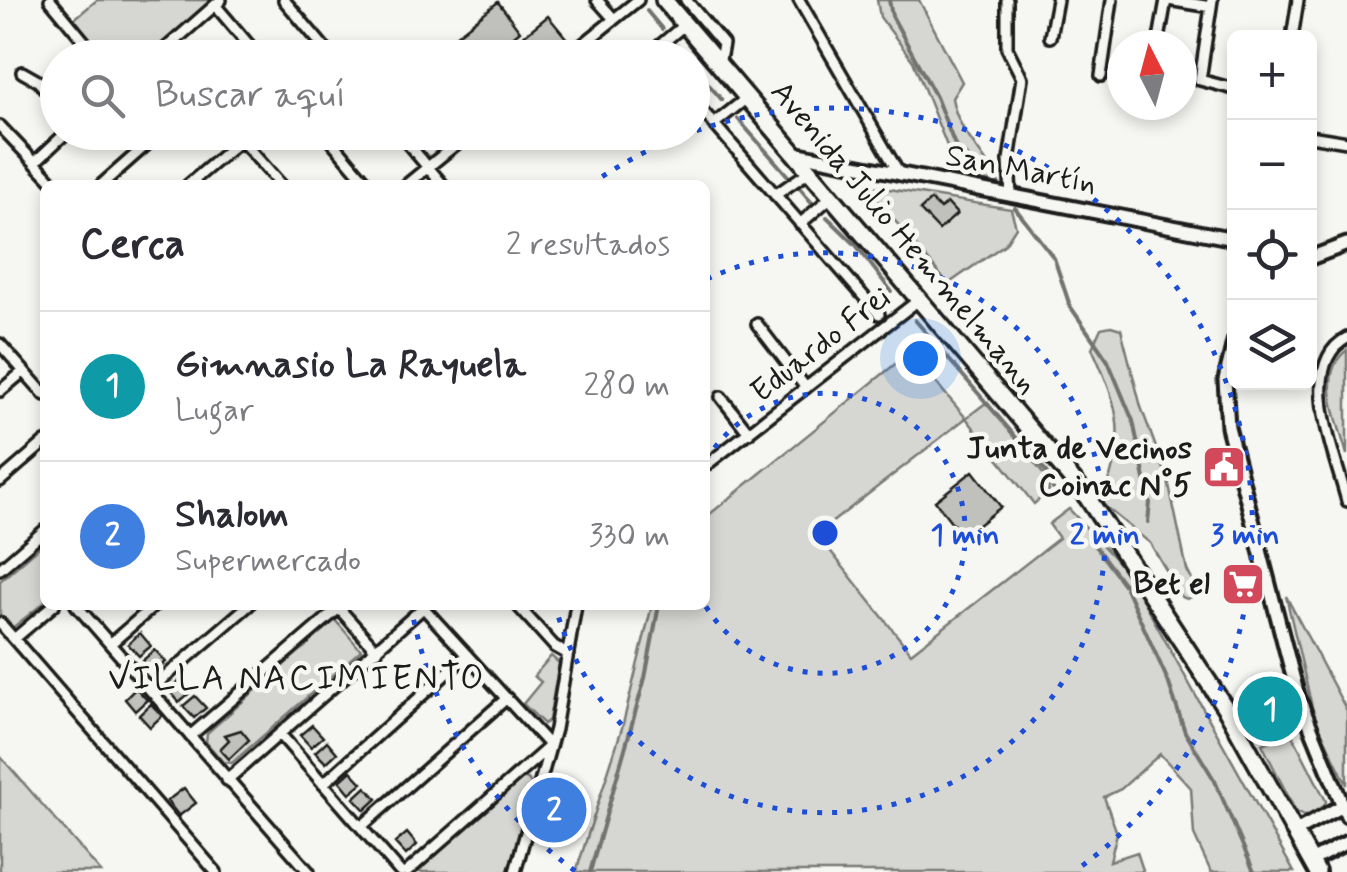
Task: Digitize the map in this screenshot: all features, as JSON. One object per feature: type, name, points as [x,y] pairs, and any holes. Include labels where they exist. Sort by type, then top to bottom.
[{"type":"highway","name":"Avenida Julio Hemmelmann","points":[[664,0],[697,40]]},
{"type":"highway","name":"Avenida Julio Hemmelmann","points":[[710,55],[834,195],[1103,518],[1228,712],[1314,867]]},
{"type":"street","points":[[50,0],[83,40]]},
{"type":"street","points":[[284,0],[318,40]]},
{"type":"street","points":[[597,0],[614,19]]},
{"type":"street","points":[[588,40],[638,0]]},
{"type":"street","points":[[686,0],[722,44],[719,65]]},
{"type":"street","points":[[799,0],[900,174]]},
{"type":"street","points":[[1008,0],[1007,48],[1022,78],[1008,160],[1011,196]]},
{"type":"street","points":[[1050,37],[1056,0]]},
{"type":"street","points":[[1101,76],[1112,0]]},
{"type":"street","points":[[1161,30],[1167,0],[1212,4],[1200,80],[1227,88]]},
{"type":"street","points":[[1293,30],[1298,0]]},
{"type":"street","points":[[178,40],[218,2],[246,40]]},
{"type":"street","points":[[666,40],[684,25]]},
{"type":"street","points":[[22,72],[40,84]]},
{"type":"street","points":[[714,124],[748,97]]},
{"type":"street","points":[[710,119],[879,314]]},
{"type":"street","points":[[0,126],[51,180]]},
{"type":"street","points":[[1317,137],[1347,142]]},
{"type":"street","points":[[35,162],[48,150]]},
{"type":"street","points":[[108,180],[141,150]]},
{"type":"street","points":[[193,180],[224,150]]},
{"type":"street","points":[[250,150],[275,180]]},
{"type":"street","points":[[339,150],[365,180]]},
{"type":"street","points":[[413,150],[439,180]]},
{"type":"street","points":[[412,180],[449,150]]},
{"type":"street","name":"San Martín","points":[[799,154],[1227,239]]},
{"type":"street","points":[[775,195],[812,170]]},
{"type":"street","points":[[800,224],[834,195]]},
{"type":"street","points":[[1317,255],[1347,244]]},
{"type":"street","name":"Eduardo Frei","points":[[710,462],[920,299]]},
{"type":"street","points":[[758,324],[806,388]]},
{"type":"street","points":[[1347,338],[1326,356],[1319,378],[1347,501]]},
{"type":"street","points":[[0,344],[40,390]]},
{"type":"street","points":[[0,391],[24,371]]},
{"type":"street","points":[[1227,375],[1228,427],[1298,696],[1345,808],[1294,832]]},
{"type":"street","points":[[721,397],[749,433]]},
{"type":"street","points":[[0,481],[40,446]]},
{"type":"street","points":[[0,569],[40,534]]},
{"type":"street","points":[[14,639],[48,610]]},
{"type":"street","points":[[80,610],[306,868],[293,872]]},
{"type":"street","points":[[110,644],[150,610]]},
{"type":"street","points":[[150,690],[243,610]]},
{"type":"street","points":[[190,736],[333,610]]},
{"type":"street","points":[[341,610],[376,651]]},
{"type":"street","points":[[227,780],[420,610]]},
{"type":"street","points":[[428,610],[550,746]]},
{"type":"street","points":[[522,610],[558,650],[568,654]]},
{"type":"street","points":[[516,872],[550,746],[575,610]]},
{"type":"street","points":[[0,623],[216,872]]},
{"type":"street","points":[[323,784],[467,655]]},
{"type":"street","points":[[361,827],[507,698]]},
{"type":"street","points":[[280,734],[403,872],[550,746]]},
{"type":"street","points":[[1314,867],[1347,842]]},
{"type":"shaded area","points":[[97,0],[212,0],[166,40],[91,40],[73,20]]},
{"type":"shaded area","points":[[877,0],[919,0],[962,82],[952,98],[960,122],[999,183],[959,176],[913,61],[880,17]]},
{"type":"shaded area","points":[[865,185],[1011,209],[1016,227],[1005,244],[948,284]]},
{"type":"shaded area","points":[[1101,328],[1121,329],[1141,407],[1168,480],[1187,570],[1199,594],[1187,599],[1182,597],[1150,543],[1102,504],[1114,459],[1117,425],[1110,391],[1092,348]]},
{"type":"shaded area","points":[[1347,350],[1347,455],[1331,385],[1337,360]]},
{"type":"shaded area","points":[[910,352],[966,418],[817,534],[911,653],[1059,538],[1049,524],[1069,509],[1127,572],[1294,872],[1211,872],[1194,835],[1191,788],[1160,754],[1121,789],[1104,797],[1117,833],[1110,861],[1137,852],[1143,870],[1140,872],[576,872],[622,728],[651,610],[710,610],[710,514]]},
{"type":"shaded area","points":[[987,402],[1047,479],[1049,491],[1034,504],[966,418]]},
{"type":"shaded area","points":[[40,546],[40,606],[11,629],[0,616],[0,581]]},
{"type":"shaded area","points":[[1286,596],[1347,711],[1347,785],[1314,716]]},
{"type":"shaded area","points":[[335,620],[361,650],[232,763],[223,762],[206,742],[207,733]]},
{"type":"shaded area","points":[[551,656],[559,663],[549,720],[544,724],[523,704],[541,682],[534,676]]},
{"type":"shaded area","points":[[1291,732],[1326,801],[1323,809],[1306,817],[1296,812],[1262,744]]},
{"type":"shaded area","points":[[0,756],[101,872],[0,872]]},
{"type":"shaded area","points":[[521,779],[528,779],[532,785],[508,872],[417,872]]},
{"type":"building","points":[[498,2],[520,31],[509,40],[450,40]]},
{"type":"building","points":[[548,16],[567,39],[566,40],[518,40]]},
{"type":"building","points":[[931,200],[940,209],[947,203],[957,214],[939,230],[920,210]]},
{"type":"building","points":[[973,471],[1001,507],[963,537],[935,501]]},
{"type":"building","points":[[140,633],[151,646],[139,656],[128,644]]},
{"type":"building","points":[[155,650],[166,662],[154,672],[143,660]]},
{"type":"building","points":[[180,680],[191,692],[179,702],[169,690]]},
{"type":"building","points":[[1274,680],[1289,732],[1265,739],[1251,686]]},
{"type":"building","points":[[136,688],[147,700],[135,711],[125,699]]},
{"type":"building","points":[[195,696],[206,708],[194,718],[183,706]]},
{"type":"building","points":[[151,704],[162,716],[150,727],[139,715]]},
{"type":"building","points":[[312,725],[323,737],[311,747],[300,735]]},
{"type":"building","points":[[241,730],[249,740],[229,759],[220,749],[229,740],[225,735]]},
{"type":"building","points":[[327,741],[337,753],[326,763],[315,752]]},
{"type":"building","points":[[351,771],[362,783],[350,793],[340,781]]},
{"type":"building","points":[[366,787],[377,799],[365,810],[354,798]]},
{"type":"building","points":[[184,788],[196,803],[179,816],[167,801]]},
{"type":"building","points":[[407,833],[417,845],[406,855],[395,843]]},
{"type":"waterway","points":[[889,0],[892,16],[936,97],[956,148],[989,174]]},
{"type":"waterway","points":[[647,11],[662,29]]},
{"type":"waterway","points":[[710,86],[722,100]]},
{"type":"waterway","points":[[738,119],[788,176]]},
{"type":"waterway","points":[[798,186],[812,203]]},
{"type":"waterway","points":[[1015,208],[1054,258],[1070,306],[1108,361],[1133,421],[1150,503],[1148,522]]},
{"type":"waterway","points":[[827,217],[856,245],[891,291]]},
{"type":"waterway","points":[[915,320],[1046,472],[1053,489]]},
{"type":"waterway","points":[[1089,538],[1125,586]]},
{"type":"waterway","points":[[1131,577],[1125,586],[1168,681],[1185,732],[1215,781],[1254,872]]},
{"type":"waterway","points":[[590,872],[645,678],[658,610]]},
{"type":"place","name":"Junta de Vecinos Coinac N°5","points":[[1224,467]]},
{"type":"place","name":"Bet el","points":[[1243,584]]},
{"type":"place","name":"Gimnasio La Rayuela","points":[[1270,709]]},
{"type":"place","name":"Shalom","points":[[554,810]]},
{"type":"district","name":"VILLA NACIMIENTO","points":[[297,679]]}]
